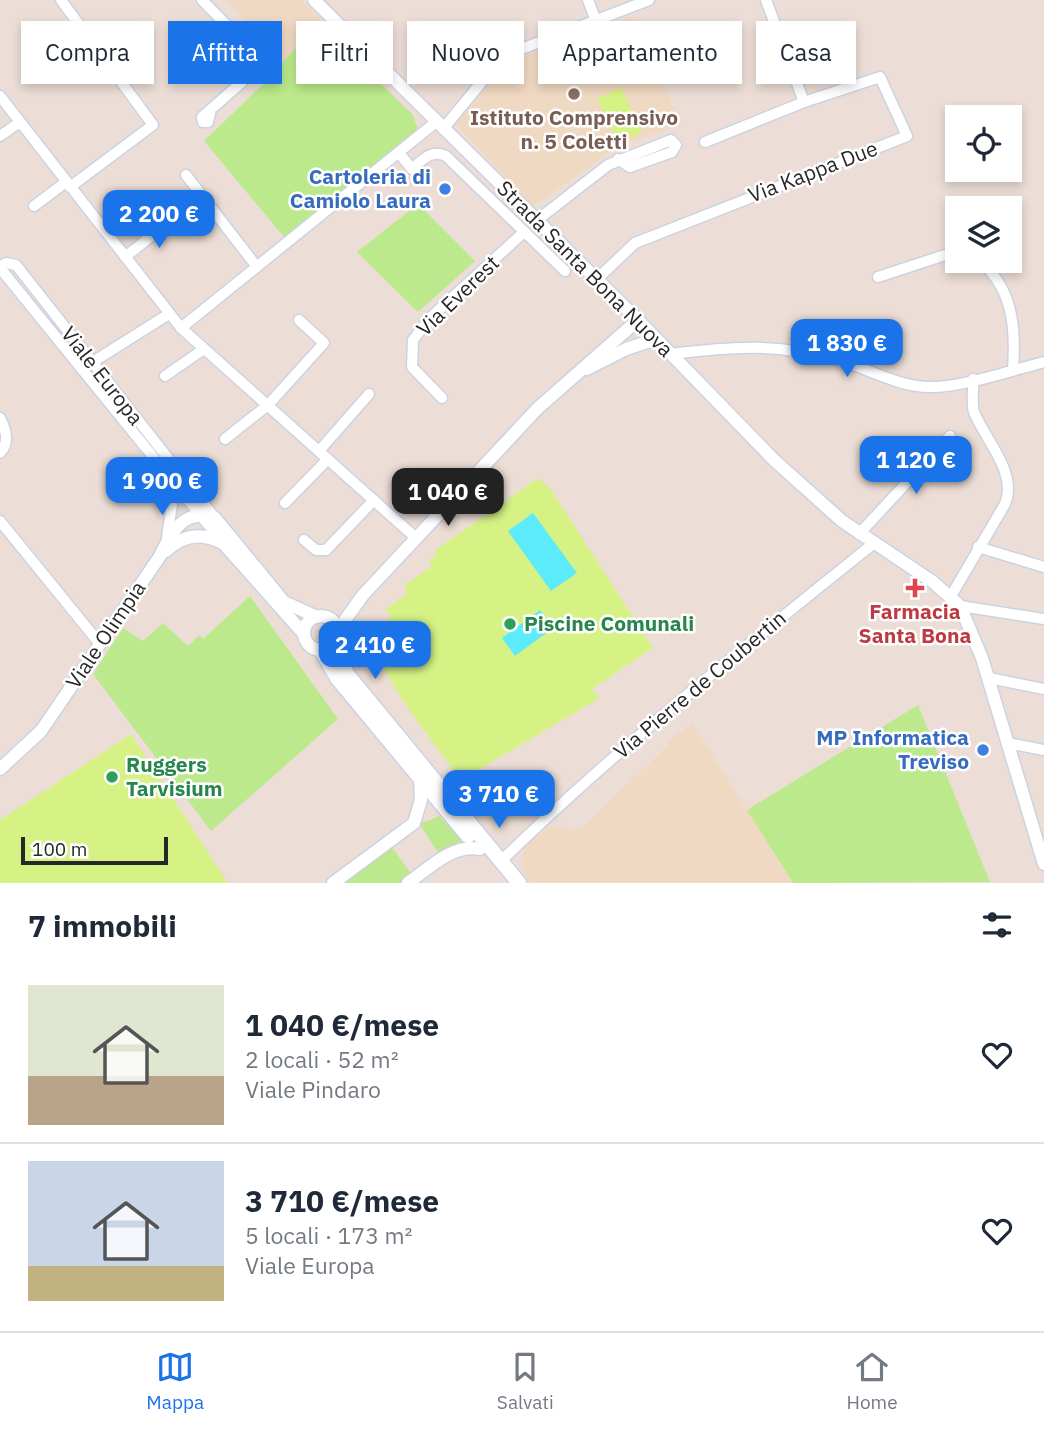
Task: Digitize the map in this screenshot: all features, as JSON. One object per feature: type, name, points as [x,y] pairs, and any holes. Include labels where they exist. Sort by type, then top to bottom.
[{"type":"main road","name":"Viale Europa","points":[[336,637],[346,674],[519,883]]},
{"type":"main road","name":"Viale Europa","points":[[321,650],[337,678],[507,883]]},
{"type":"street","points":[[34,206],[153,125],[61,0]]},
{"type":"street","points":[[202,0],[250,49],[254,58],[242,82],[211,110]]},
{"type":"street","name":"Strada Santa Bona Nuova","points":[[314,0],[597,279],[774,460],[859,534],[955,601]]},
{"type":"street","points":[[589,0],[596,21],[649,0]]},
{"type":"street","points":[[705,142],[804,102],[766,0]]},
{"type":"street","points":[[181,328],[399,153],[440,126],[503,56],[538,43]]},
{"type":"street","name":"Via Kappa Due","points":[[597,279],[635,243],[907,136],[880,77],[804,102]]},
{"type":"street","points":[[0,96],[181,328],[416,538]]},
{"type":"street","points":[[0,136],[20,121]]},
{"type":"street","points":[[399,153],[412,169],[427,156],[435,153],[446,156],[565,271]]},
{"type":"street","points":[[536,221],[618,159]]},
{"type":"street","points":[[186,175],[257,267]]},
{"type":"street","points":[[125,257],[174,218]]},
{"type":"street","name":"Via Everest","points":[[442,398],[412,367],[412,340],[430,318],[524,232]]},
{"type":"street","points":[[877,277],[945,255]]},
{"type":"street","name":"Viale Europa","points":[[321,650],[307,644],[304,635],[224,544],[205,515],[16,264],[6,263],[0,268],[160,470],[205,515],[284,602],[322,617],[336,637]]},
{"type":"street","points":[[989,273],[1003,291],[1012,311],[1013,369]]},
{"type":"street","points":[[617,299],[620,318],[617,337]]},
{"type":"street","points":[[91,363],[169,314]]},
{"type":"street","points":[[225,439],[268,405],[324,342],[299,320]]},
{"type":"street","points":[[321,650],[336,637],[356,602],[563,384],[617,337],[640,322]]},
{"type":"street","points":[[597,363],[640,322]]},
{"type":"street","points":[[563,384],[597,363],[656,339]]},
{"type":"street","points":[[671,354],[773,346],[840,360],[920,387],[937,387],[1044,362]]},
{"type":"street","points":[[165,376],[204,349]]},
{"type":"street","points":[[955,601],[978,547],[1005,504],[1008,493],[1001,463],[973,409],[973,379]]},
{"type":"street","points":[[285,503],[369,394]]},
{"type":"street","points":[[0,418],[7,437],[5,447],[0,453]]},
{"type":"street","points":[[859,534],[950,436]]},
{"type":"street","points":[[160,470],[172,504],[170,526],[160,556]]},
{"type":"street","points":[[304,541],[317,550],[326,550],[373,500]]},
{"type":"street","points":[[160,556],[205,515]]},
{"type":"street","name":"Viale Olimpia","points":[[0,769],[41,731],[160,556],[175,528],[205,515]]},
{"type":"street","points":[[0,520],[100,644]]},
{"type":"street","points":[[177,541],[203,536],[224,544]]},
{"type":"street","name":"Via Pierre de Coubertin","points":[[501,861],[572,792],[711,674],[873,544]]},
{"type":"street","points":[[978,547],[1044,567]]},
{"type":"street","points":[[955,601],[1044,619]]},
{"type":"street","points":[[955,601],[973,633],[989,678],[1044,864]]},
{"type":"street","points":[[304,635],[307,623],[356,602]]},
{"type":"street","points":[[989,678],[1044,688]]},
{"type":"street","points":[[1007,743],[1044,750]]},
{"type":"street","points":[[333,883],[414,823],[421,800],[420,779]]},
{"type":"street","points":[[408,883],[456,851],[469,847],[480,849]]},
{"type":"shaded area","points":[[225,0],[301,0],[321,21],[296,21],[296,48],[284,60],[282,21],[246,21]]},
{"type":"shaded area","name":"Istituto Comprensivo n. 5 Coletti","points":[[538,51],[538,84],[663,84],[682,125],[619,146],[533,206],[455,124],[488,84],[524,84],[524,56]]},
{"type":"shaded area","points":[[692,723],[793,883],[532,883],[524,873],[523,847],[549,827],[581,829],[668,745],[668,741]]},
{"type":"green space","points":[[296,48],[296,84],[381,84],[413,115],[417,127],[415,132],[284,237],[204,141],[263,84],[282,84],[284,60]]},
{"type":"green space","points":[[621,87],[642,132],[618,143],[597,99]]},
{"type":"green space","points":[[418,204],[475,261],[418,312],[357,252]]},
{"type":"green space","name":"Piscine Comunali","points":[[538,478],[550,488],[653,648],[592,689],[600,698],[461,780],[394,686],[375,647],[372,631],[391,617],[386,609],[408,593],[404,586],[432,566],[429,561],[437,555],[434,551]]},
{"type":"green space","points":[[250,596],[338,719],[211,831],[93,674],[123,628],[143,641],[163,623],[188,646],[199,635],[203,639]]},
{"type":"green space","points":[[918,705],[990,882],[793,883],[747,810]]},
{"type":"green space","name":"Ruggers Tarvisium","points":[[131,734],[228,883],[0,883],[0,820]]},
{"type":"green space","points":[[439,816],[464,843],[439,854],[421,826],[422,823]]},
{"type":"green space","points":[[391,846],[412,875],[400,883],[339,883]]},
{"type":"water","points":[[533,513],[577,573],[551,591],[508,531]]},
{"type":"water","points":[[540,610],[553,628],[515,656],[502,638]]},
{"type":"place","name":"Istituto Comprensivo n. 5 Coletti","points":[[574,94]]},
{"type":"place","name":"Cartoleria di Camiolo Laura","points":[[445,189]]},
{"type":"place","name":"Farmacia Santa Bona","points":[[915,588]]},
{"type":"place","name":"Piscine Comunali","points":[[510,624]]},
{"type":"place","name":"MP Informatica Treviso","points":[[983,750]]},
{"type":"place","name":"Ruggers Tarvisium","points":[[112,777]]}]
